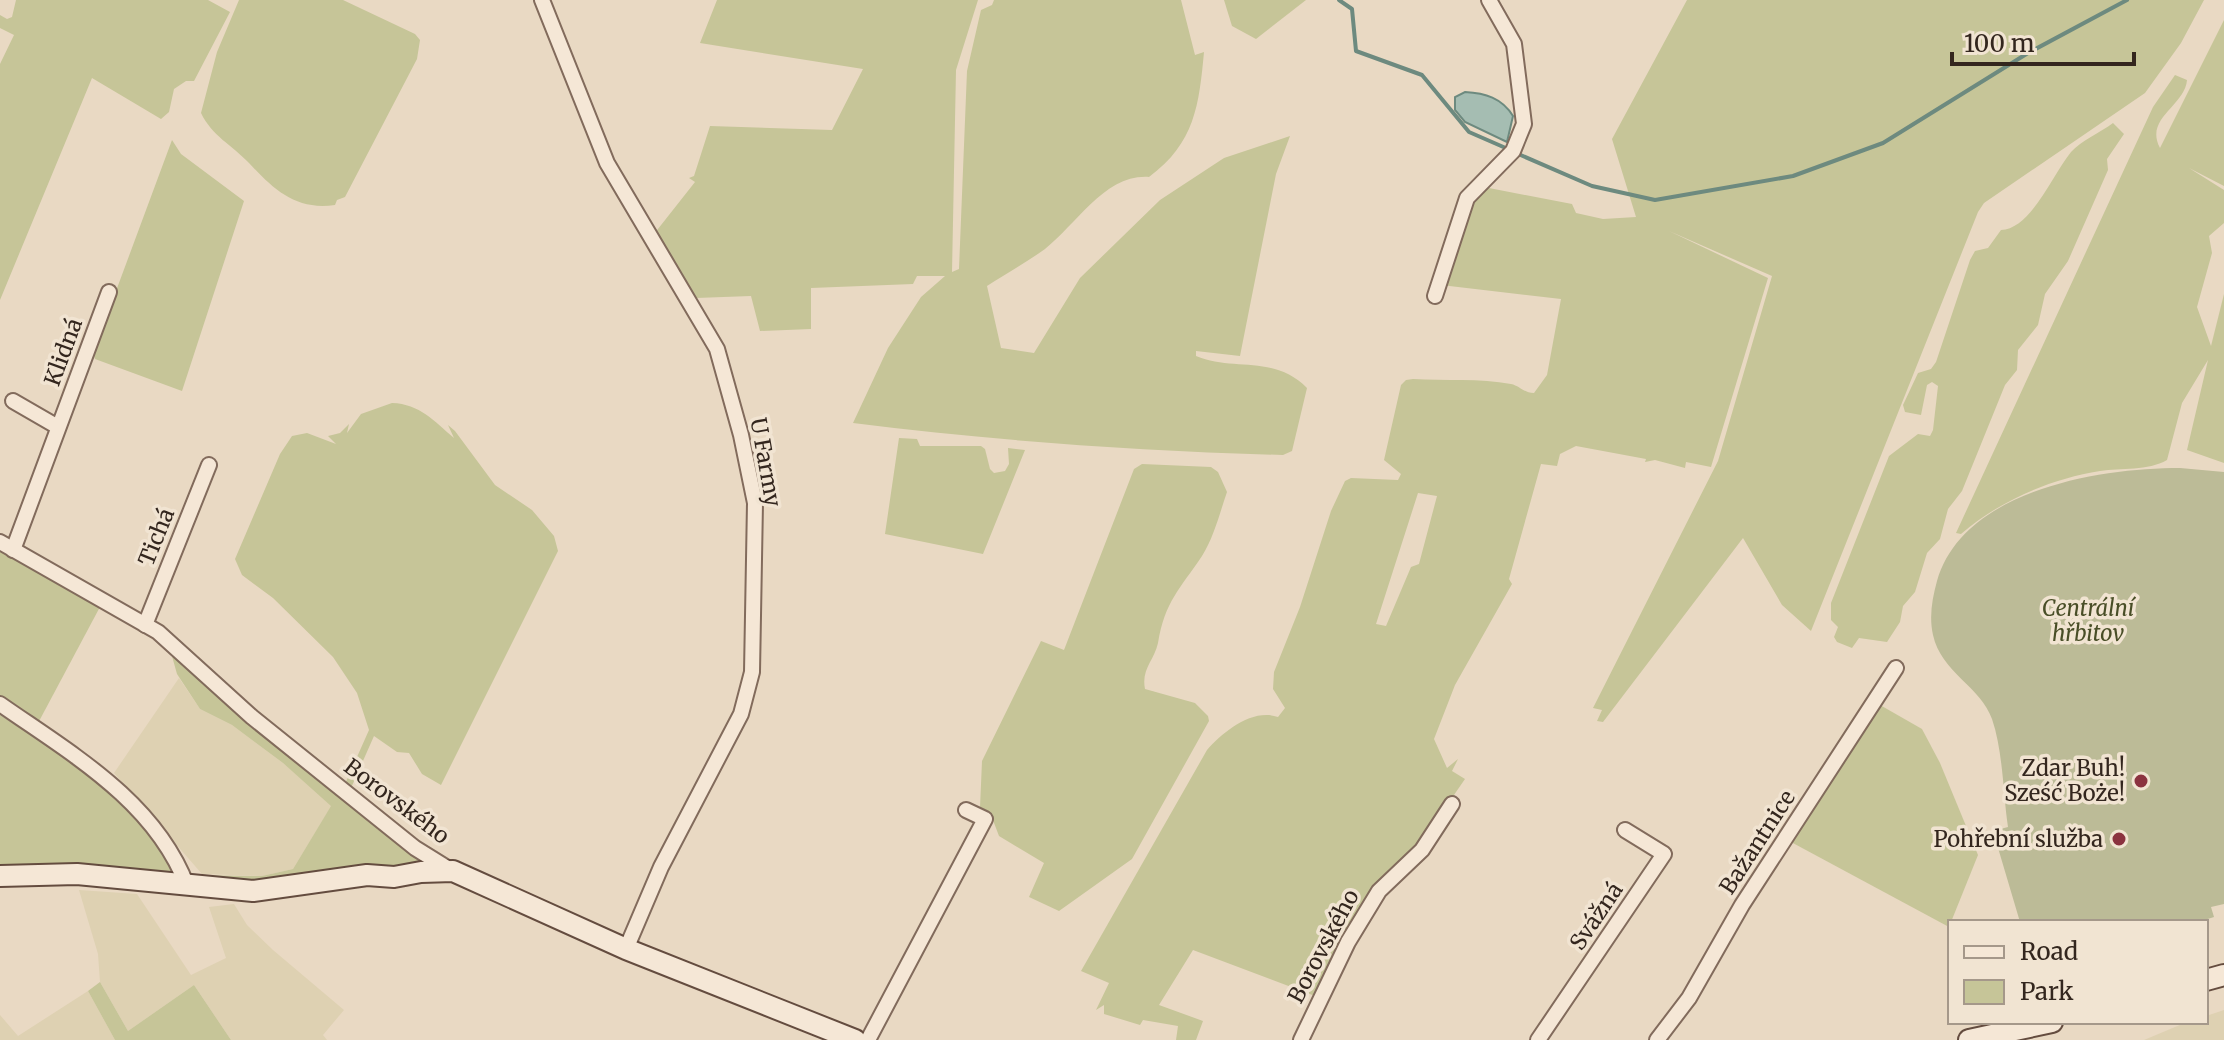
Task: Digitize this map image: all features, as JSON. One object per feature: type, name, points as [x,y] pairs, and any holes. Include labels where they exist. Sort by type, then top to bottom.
[{"type":"main road","name":"Borovského","points":[[422,863],[453,871],[626,949],[855,1040]]},
{"type":"main road","points":[[0,876],[77,874],[253,891],[367,875],[394,877],[422,863]]},
{"type":"main road","points":[[1969,1040],[2043,1024]]},
{"type":"street","name":"U Farmy","points":[[542,0],[607,163],[717,349],[741,435],[755,503],[752,672],[741,714],[661,867],[626,949]]},
{"type":"street","points":[[1435,296],[1467,198],[1513,151],[1524,124],[1514,44],[1489,0]]},
{"type":"street","name":"Klidná","points":[[6,546],[58,427],[109,292]]},
{"type":"street","name":"Klidná","points":[[13,401],[58,427]]},
{"type":"street","name":"Tichá","points":[[145,625],[209,465]]},
{"type":"street","name":"Borovského","points":[[6,546],[158,632],[422,863]]},
{"type":"street","name":"Bažantnice","points":[[1657,1040],[1689,998],[1742,905],[1896,668]]},
{"type":"street","points":[[0,704],[114,783],[178,861],[187,886]]},
{"type":"street","name":"Borovského","points":[[1301,1040],[1348,942],[1379,891],[1422,850],[1452,804]]},
{"type":"street","points":[[868,1040],[985,819],[966,810]]},
{"type":"street","name":"Svážná","points":[[1538,1040],[1664,854],[1625,830]]},
{"type":"shaded area","points":[[1465,92],[1492,98],[1509,110],[1513,116],[1507,142],[1465,122],[1455,110],[1455,97]]},
{"type":"shaded area","points":[[179,678],[200,709],[232,725],[332,805],[293,869],[262,876],[202,874],[114,773]]},
{"type":"shaded area","points":[[79,890],[137,894],[191,975],[226,958],[209,907],[234,904],[247,925],[344,1010],[323,1035],[327,1040],[231,1040],[194,985],[128,1031],[100,982],[98,954]]},
{"type":"shaded area","points":[[88,991],[115,1040],[0,1040],[0,1015],[18,1036]]},
{"type":"shaded area","points":[[2224,1010],[2224,1040],[2144,1040],[2182,1024],[2208,1024],[2208,1015]]},
{"type":"green space","points":[[16,0],[208,0],[230,12],[194,81],[186,81],[174,89],[169,112],[161,119],[92,78],[0,300],[0,64],[14,35],[0,28],[0,15],[7,19],[12,17]]},
{"type":"green space","points":[[239,0],[343,0],[415,34],[420,40],[417,59],[345,197],[337,200],[335,205],[308,205],[286,196],[217,134],[201,113],[217,52]]},
{"type":"green space","points":[[717,0],[978,0],[956,70],[952,272],[959,269],[967,71],[981,10],[992,5],[994,0],[1181,0],[1195,55],[1204,52],[1197,106],[1185,136],[1176,151],[1149,177],[1133,178],[1105,192],[1045,249],[987,286],[1001,348],[1034,353],[1080,278],[1160,200],[1224,158],[1290,136],[1276,174],[1240,356],[1196,351],[1196,356],[1210,361],[1281,371],[1307,388],[1292,451],[1283,455],[1121,448],[853,423],[888,348],[921,297],[945,276],[917,276],[913,284],[811,288],[811,329],[760,331],[751,296],[696,298],[654,234],[695,182],[689,178],[694,176],[710,126],[832,130],[863,69],[700,43]]},
{"type":"green space","points":[[1224,0],[1306,0],[1256,39],[1232,26]]},
{"type":"green space","points":[[1687,0],[2204,0],[2181,43],[2145,93],[1984,203],[1978,212],[1811,631],[1782,605],[1743,538],[1603,722],[1597,721],[1602,710],[1593,708],[1718,461],[1772,276],[1669,231],[1768,278],[1711,467],[1686,462],[1685,468],[1655,460],[1645,462],[1646,459],[1576,446],[1560,454],[1557,466],[1541,464],[1509,579],[1512,584],[1455,685],[1434,739],[1447,768],[1458,759],[1452,771],[1465,779],[1315,996],[1193,950],[1159,1005],[1203,1021],[1196,1040],[1176,1040],[1178,1026],[1143,1020],[1140,1025],[1104,1014],[1104,1005],[1096,1010],[1109,983],[1081,971],[1207,750],[1239,723],[1258,716],[1278,717],[1285,708],[1273,689],[1274,672],[1300,607],[1331,511],[1345,481],[1351,478],[1398,480],[1401,474],[1384,460],[1401,385],[1413,379],[1487,381],[1511,384],[1534,393],[1547,375],[1561,299],[1441,285],[1471,197],[1489,188],[1572,204],[1576,213],[1603,219],[1636,217],[1612,139]],"holes":[[[1418,493],[1437,496],[1419,564],[1411,567],[1386,626],[1376,624]]]},
{"type":"green space","points":[[2224,20],[2224,186],[2189,168],[2224,190],[2224,223],[2209,236],[2212,253],[2197,307],[2211,346],[2224,294],[2224,463],[2187,450],[2208,360],[2182,403],[2167,460],[2143,468],[2081,475],[2044,486],[1992,511],[1961,534],[1956,533],[2153,107],[2175,75],[2187,80],[2180,97],[2157,128],[2156,138],[2160,148]]},
{"type":"green space","points":[[2113,123],[2124,134],[2107,159],[2108,170],[2068,261],[2045,294],[2038,325],[2018,350],[2017,370],[2005,385],[1962,491],[1948,509],[1940,539],[1927,553],[1915,592],[1903,606],[1900,622],[1887,642],[1859,638],[1852,648],[1837,642],[1834,637],[1838,627],[1831,620],[1831,603],[1889,456],[1918,434],[1930,436],[1933,430],[1938,386],[1932,382],[1927,385],[1921,415],[1905,412],[1903,405],[1918,373],[1931,369],[1936,362],[1970,260],[1975,251],[1988,248],[2001,230],[2012,227],[2032,211],[2075,148]]},
{"type":"green space","points":[[172,140],[181,154],[244,201],[182,391],[95,359],[93,353]]},
{"type":"green space","points":[[392,403],[419,410],[454,438],[448,425],[455,431],[495,485],[532,510],[554,536],[558,551],[441,785],[422,774],[409,753],[397,752],[374,736],[351,788],[384,815],[345,784],[369,730],[357,693],[333,657],[273,598],[242,575],[235,559],[280,454],[292,436],[307,433],[336,444],[328,436],[340,433],[349,424],[347,433],[361,414]]},
{"type":"green space","points":[[899,438],[917,439],[920,446],[981,446],[994,473],[1005,471],[1009,464],[1008,448],[1025,450],[983,554],[885,534]]},
{"type":"green space","points":[[1142,464],[1211,467],[1218,472],[1227,492],[1206,549],[1169,606],[1144,682],[1145,689],[1195,703],[1209,721],[1132,859],[1059,911],[1029,897],[1044,863],[999,836],[991,815],[980,808],[982,761],[1041,641],[1064,650],[1134,469]]},
{"type":"green space","name":"Centrální hřbitov","points":[[2147,469],[2224,472],[2224,904],[2211,907],[2214,917],[2204,920],[2019,920],[1993,831],[2008,827],[1996,731],[1987,708],[1937,648],[1931,615],[1937,581],[1952,550],[1975,525],[2004,505],[2038,490],[2074,480]]},
{"type":"green space","points":[[0,550],[101,605],[37,725],[0,698]]},
{"type":"green space","points":[[170,649],[328,787],[428,868],[277,883],[247,883],[188,875],[262,876],[293,869],[331,806],[283,763],[232,725],[200,709],[177,674]]},
{"type":"green space","points":[[1880,705],[1922,729],[1940,763],[1978,855],[1952,920],[1948,920],[1948,926],[1791,842]]},
{"type":"green space","points":[[0,715],[62,757],[120,803],[165,853],[175,877],[0,871]]},
{"type":"green space","points":[[100,982],[128,1031],[194,985],[231,1040],[115,1040],[88,991]]},
{"type":"waterway","points":[[1339,0],[1352,9],[1356,51],[1422,75],[1469,132],[1508,149]]},
{"type":"waterway","points":[[1516,153],[1592,186],[1655,200],[1793,176],[1883,143],[2028,53],[2127,0]]},
{"type":"place","name":"Zdar Buh! Sześć Boże!","points":[[2141,781]]},
{"type":"place","name":"Pohřební služba","points":[[2119,839]]}]
